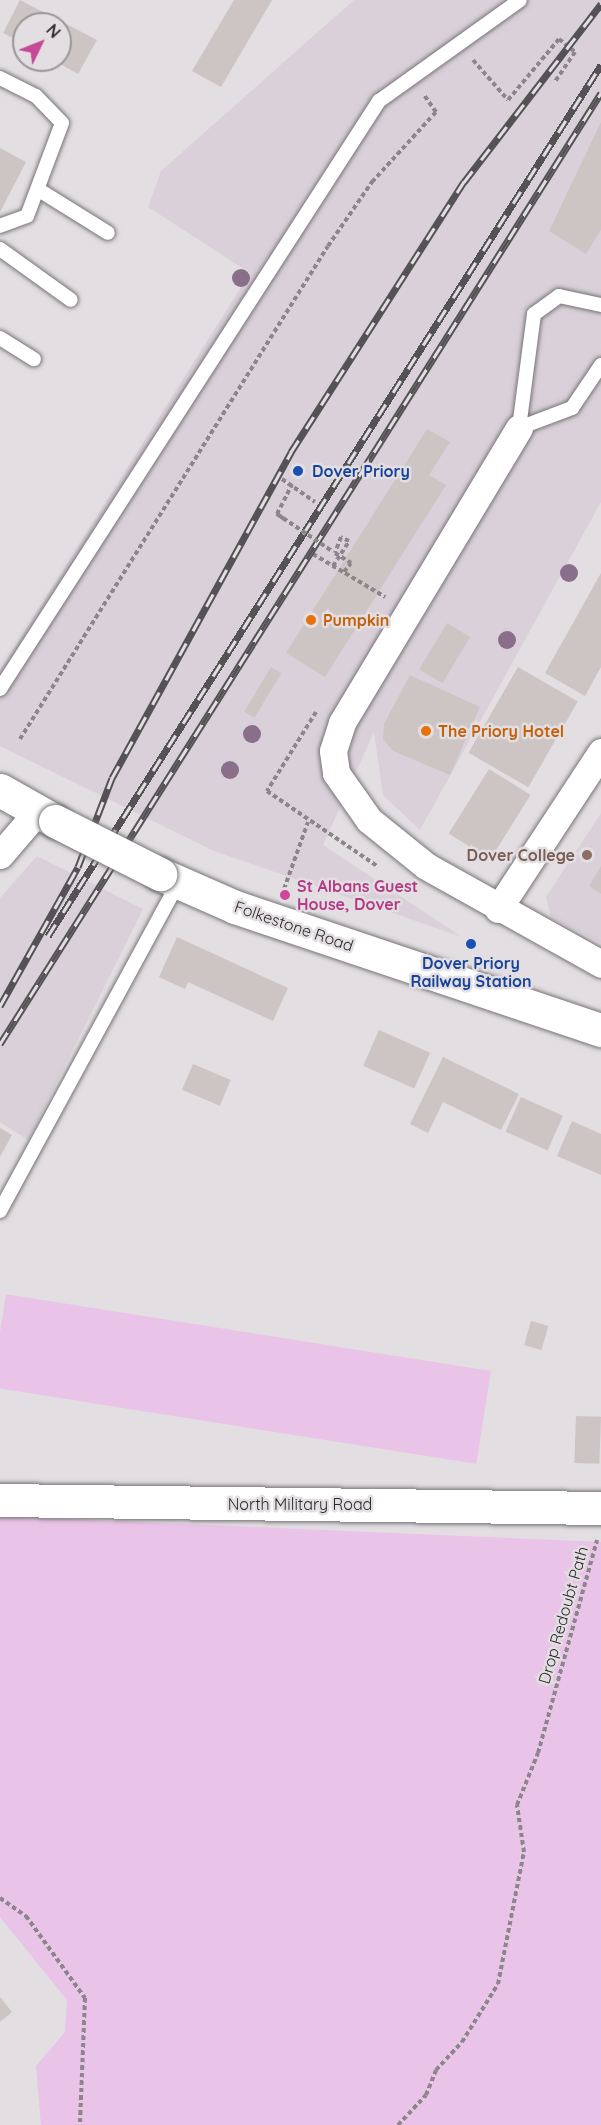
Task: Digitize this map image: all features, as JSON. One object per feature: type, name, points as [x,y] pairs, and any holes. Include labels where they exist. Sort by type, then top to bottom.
[{"type":"main road","name":"Folkestone Road","points":[[0,790],[46,817],[169,878],[601,1030]]},
{"type":"main road","name":"North Military Road","points":[[0,1500],[599,1522]]},
{"type":"street","points":[[519,428],[342,723],[333,751],[344,790],[369,820],[426,866],[597,966]]},
{"type":"street","points":[[498,909],[601,752]]},
{"type":"street","points":[[0,855],[46,817]]},
{"type":"lane","points":[[0,689],[379,100],[520,0]]},
{"type":"lane","points":[[0,78],[36,96],[62,123],[39,190],[27,216],[0,226]]},
{"type":"lane","points":[[39,190],[108,234]]},
{"type":"lane","points":[[0,249],[71,300]]},
{"type":"lane","points":[[601,305],[558,296],[534,314],[519,428],[572,408],[601,365]]},
{"type":"lane","points":[[0,338],[34,360]]},
{"type":"lane","points":[[0,1211],[169,878]]},
{"type":"path","points":[[470,55],[508,100],[559,39],[575,52],[554,83]]},
{"type":"path","points":[[20,739],[328,246],[372,182],[436,112],[420,90]]},
{"type":"path","points":[[282,479],[315,502]]},
{"type":"path","points":[[276,514],[292,485]]},
{"type":"path","points":[[276,514],[284,519]]},
{"type":"path","points":[[276,514],[351,562],[344,572]]},
{"type":"path","points":[[333,552],[341,537],[349,541],[333,566]]},
{"type":"path","points":[[313,554],[379,593]]},
{"type":"path","points":[[284,890],[308,822]]},
{"type":"path","name":"Drop Redoubt Path","points":[[398,2125],[426,2095],[436,2070],[462,2042],[498,1984],[524,1852],[517,1805],[548,1712],[599,1522]]},
{"type":"path","points":[[0,1898],[26,1916],[85,1998],[80,2125]]},
{"type":"shaded area","points":[[354,0],[601,0],[601,502],[420,830],[383,795],[374,732],[323,845],[462,937],[214,851],[0,746],[0,670],[250,273],[148,207],[161,171]]},
{"type":"shaded area","name":"Dover College","points":[[601,813],[601,943],[551,917],[546,897]]},
{"type":"shaded area","points":[[37,856],[143,909],[28,1140],[0,1122],[0,898]]},
{"type":"shaded area","points":[[6,1294],[491,1371],[476,1464],[0,1388],[0,1332]]},
{"type":"shaded area","points":[[0,1516],[601,1542],[601,2125],[41,2125],[36,2066],[65,2032],[67,2000],[0,1917]]},
{"type":"building","points":[[20,0],[43,12],[14,12]]},
{"type":"building","points":[[234,0],[272,0],[221,87],[192,71]]},
{"type":"building","points":[[12,16],[12,38],[3,33]]},
{"type":"building","points":[[72,27],[97,40],[78,74],[72,71]]},
{"type":"building","points":[[601,122],[601,230],[586,254],[549,231]]},
{"type":"building","points":[[0,148],[26,162],[0,212]]},
{"type":"building","points":[[427,429],[450,442],[429,475],[446,485],[325,677],[286,653]]},
{"type":"building","points":[[601,573],[601,667],[585,696],[545,673]]},
{"type":"building","points":[[447,623],[470,637],[442,683],[419,669]]},
{"type":"building","points":[[271,667],[281,673],[255,718],[244,712]]},
{"type":"building","points":[[518,667],[578,702],[528,787],[468,753]]},
{"type":"building","name":"The Priory Hotel","points":[[410,675],[480,707],[450,775],[393,751],[383,739],[384,724]]},
{"type":"building","points":[[489,769],[531,795],[490,859],[449,833]]},
{"type":"building","points":[[601,866],[601,894],[589,886]]},
{"type":"building","points":[[177,937],[288,988],[273,1021],[188,982],[185,989],[159,977]]},
{"type":"building","points":[[379,1030],[430,1053],[414,1088],[363,1066]]},
{"type":"building","points":[[443,1057],[519,1094],[501,1130],[443,1102],[428,1133],[410,1124]]},
{"type":"building","points":[[193,1064],[231,1080],[220,1106],[182,1090]]},
{"type":"building","points":[[521,1097],[563,1116],[548,1150],[506,1132]]},
{"type":"building","points":[[572,1121],[601,1134],[601,1175],[557,1156]]},
{"type":"building","points":[[0,1128],[12,1135],[0,1157]]},
{"type":"building","points":[[531,1321],[548,1326],[541,1350],[524,1345]]},
{"type":"building","points":[[576,1416],[601,1417],[599,1464],[574,1463]]},
{"type":"building","points":[[0,1997],[12,2012],[0,2022]]},
{"type":"railway","points":[[0,1006],[78,867],[112,778],[291,452],[464,182],[601,4]]},
{"type":"railway","points":[[48,936],[601,65]]},
{"type":"railway","points":[[0,1044],[601,93]]},
{"type":"place","name":"Dover Priory","points":[[298,471]]},
{"type":"place","name":"Pumpkin","points":[[311,620]]},
{"type":"place","name":"The Priory Hotel","points":[[426,731]]},
{"type":"place","name":"Dover College","points":[[587,855]]},
{"type":"place","name":"St Albans Guest House, Dover","points":[[285,895]]},
{"type":"place","name":"Dover Priory Railway Station","points":[[471,944]]}]
